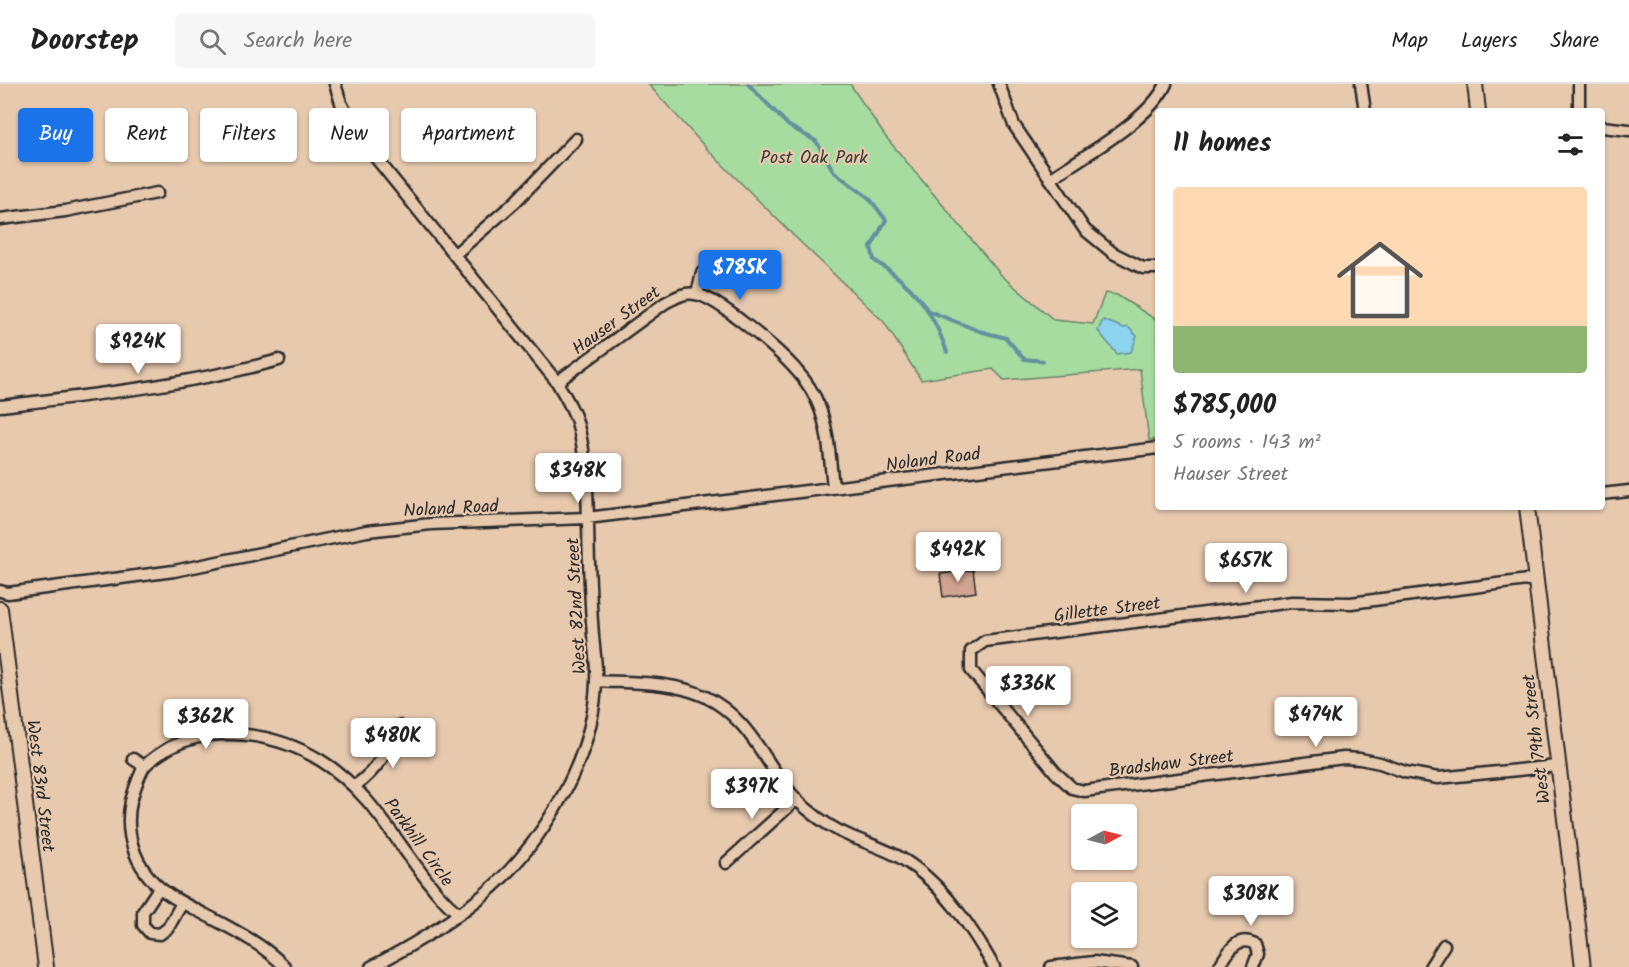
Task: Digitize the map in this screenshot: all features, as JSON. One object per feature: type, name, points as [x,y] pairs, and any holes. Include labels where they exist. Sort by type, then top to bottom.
[{"type":"street","name":"West 82nd Street","points":[[335,84],[341,103],[359,137],[557,382],[577,422],[585,459],[596,681],[591,721],[582,751],[555,810],[513,865],[486,893],[427,937],[371,967]]},
{"type":"street","points":[[999,84],[1014,125],[1085,230],[1113,254],[1143,268],[1155,268]]},
{"type":"street","points":[[1050,179],[1134,121],[1154,103],[1167,84]]},
{"type":"street","points":[[1361,84],[1365,108]]},
{"type":"street","points":[[1475,84],[1478,108]]},
{"type":"street","points":[[1579,84],[1579,108]]},
{"type":"street","points":[[1605,127],[1629,130]]},
{"type":"street","points":[[455,254],[514,203],[576,139]]},
{"type":"street","points":[[0,219],[65,211],[157,194]]},
{"type":"street","points":[[702,273],[697,294],[728,310],[797,370],[810,387],[820,406],[833,487]]},
{"type":"street","name":"Hauser Street","points":[[557,382],[665,303],[682,294],[697,294]]},
{"type":"street","points":[[0,406],[131,390],[206,377],[279,360]]},
{"type":"street","name":"Noland Road","points":[[0,591],[8,593],[164,573],[377,530],[431,524],[587,518],[1155,448]]},
{"type":"street","points":[[1605,494],[1629,491]]},
{"type":"street","name":"West 79th Street","points":[[1527,510],[1583,967]]},
{"type":"street","name":"Gillette Street","points":[[1072,788],[1056,773],[971,670],[971,651],[985,641],[1292,602],[1351,603],[1535,579]]},
{"type":"street","name":"West 83rd Street","points":[[0,609],[46,967]]},
{"type":"street","points":[[596,681],[668,686],[688,690],[719,704],[750,733],[797,799],[807,809],[848,836],[888,851],[921,872],[961,917],[980,942],[994,967]]},
{"type":"street","points":[[355,786],[380,763],[399,726]]},
{"type":"street","name":"Parkhill Circle","points":[[144,766],[162,752],[189,739],[212,735],[239,734],[266,738],[319,759],[355,786],[442,901],[459,914]]},
{"type":"street","points":[[133,759],[144,766],[129,810],[129,835],[140,865],[149,878],[169,896],[261,946],[285,967]]},
{"type":"street","name":"Bradshaw Street","points":[[1072,788],[1084,791],[1344,759],[1380,763],[1405,772],[1438,778],[1557,765]]},
{"type":"street","points":[[726,863],[797,799]]},
{"type":"street","points":[[159,888],[143,912],[142,925],[150,933],[160,934],[168,928],[182,903]]},
{"type":"street","points":[[1219,967],[1232,947],[1240,941],[1248,940],[1255,944],[1258,954],[1253,967]]},
{"type":"street","points":[[1430,967],[1444,945]]},
{"type":"street","points":[[1051,967],[1094,962],[1132,967]]},
{"type":"green space","name":"Post Oak Park","points":[[648,84],[850,84],[885,136],[1002,276],[1054,320],[1093,324],[1105,293],[1117,295],[1155,319],[1155,439],[1149,440],[1140,369],[1004,380],[993,369],[921,380],[884,322],[707,149]]},
{"type":"water","points":[[1103,320],[1124,328],[1128,327],[1137,336],[1131,352],[1117,354],[1098,331]]},
{"type":"building","points":[[973,570],[976,592],[943,597],[940,574]]},
{"type":"waterway","points":[[748,84],[789,126],[816,141],[834,172],[869,198],[886,220],[871,247],[874,260],[900,279],[919,299],[934,322],[947,352]]},
{"type":"waterway","points":[[929,311],[979,331],[1006,338],[1024,359],[1043,361]]}]
